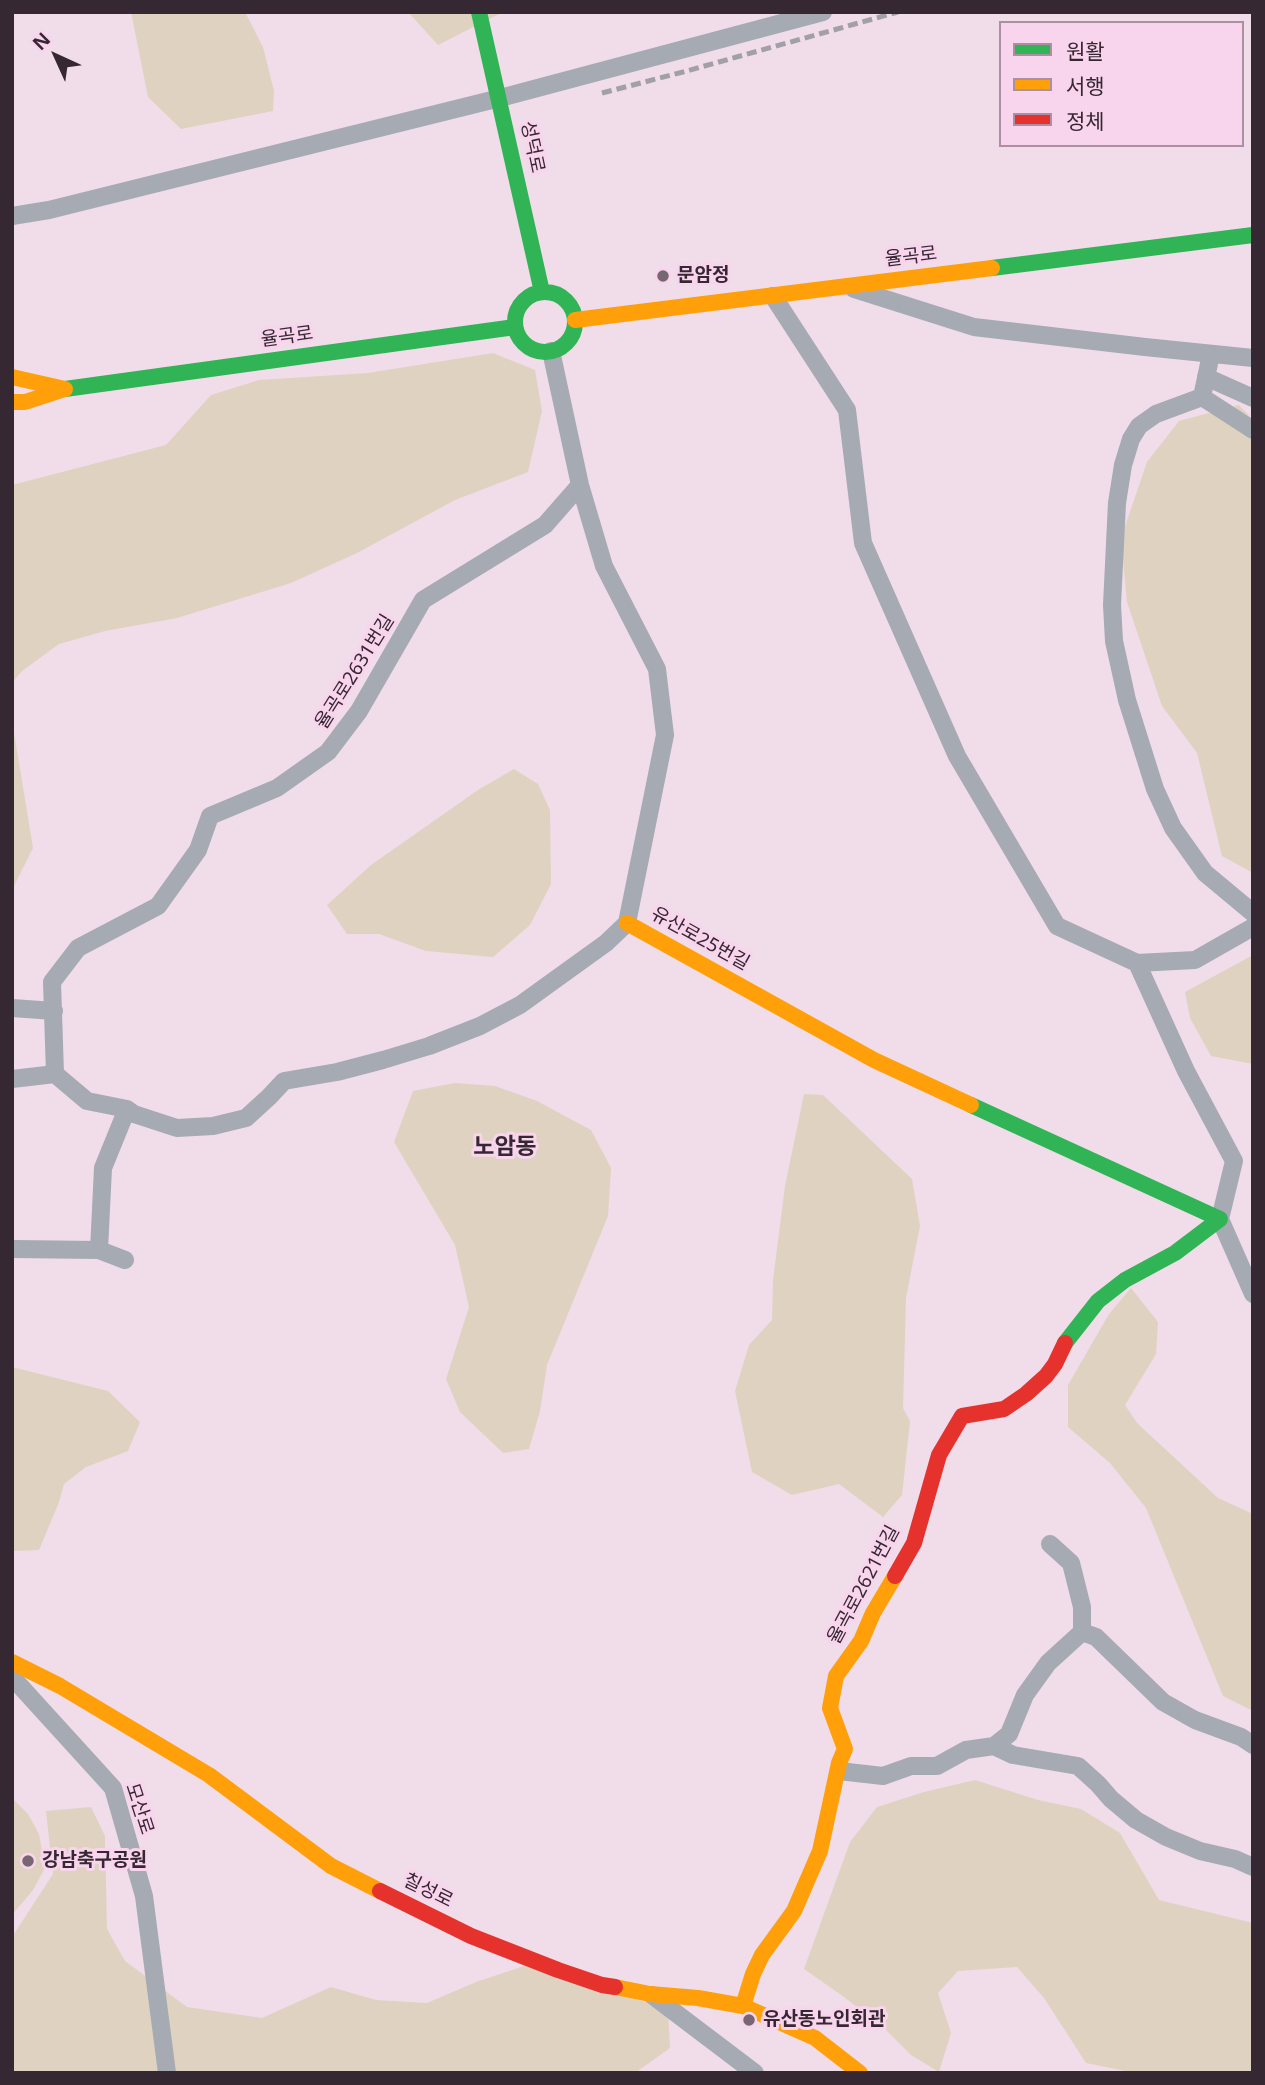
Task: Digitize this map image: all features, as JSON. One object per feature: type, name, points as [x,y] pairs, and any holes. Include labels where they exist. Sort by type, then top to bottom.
[{"type":"street","name":"성덕로","points":[[479,12],[542,292]]},
{"type":"street","points":[[12,216],[48,210],[500,98],[823,12]]},
{"type":"street","name":"율곡로","points":[[575,320],[1253,235]]},
{"type":"street","points":[[847,287],[974,327],[1253,358]]},
{"type":"street","points":[[542,292],[560,296],[568,302],[575,320],[570,339],[563,346],[544,352],[525,344],[519,336],[515,317],[519,308],[533,295],[542,292]]},
{"type":"street","points":[[773,296],[847,410],[863,543],[957,756],[1057,926],[1137,963],[1195,960],[1253,927]]},
{"type":"street","name":"율곡로","points":[[65,389],[516,327]]},
{"type":"street","points":[[551,351],[580,485],[604,566],[657,669],[665,735],[627,923]]},
{"type":"street","points":[[1202,397],[1211,354]]},
{"type":"street","points":[[12,377],[65,389]]},
{"type":"street","points":[[1206,377],[1253,398]]},
{"type":"street","points":[[12,402],[25,402],[65,389]]},
{"type":"street","points":[[1202,397],[1253,430]]},
{"type":"street","points":[[1202,397],[1156,414],[1139,426],[1130,439],[1117,503],[1112,605],[1114,641],[1127,700],[1155,789],[1172,828],[1205,873],[1253,913]]},
{"type":"street","name":"율곡로2631번길","points":[[55,1074],[52,982],[78,948],[158,906],[198,850],[210,816],[277,788],[328,752],[359,711],[423,600],[545,525],[580,485]]},
{"type":"street","name":"유산로25번길","points":[[127,1109],[134,1114],[177,1128],[213,1126],[246,1118],[284,1081],[337,1072],[429,1046],[520,1005],[606,943],[627,923],[874,1060],[1220,1219]]},
{"type":"street","points":[[1137,963],[1186,1071],[1234,1160],[1220,1219],[1253,1294]]},
{"type":"street","points":[[12,1008],[54,1011]]},
{"type":"street","points":[[12,1079],[55,1074],[87,1101],[127,1109],[103,1168],[99,1250]]},
{"type":"street","name":"율곡로2621번길","points":[[743,2006],[762,1955],[794,1911],[820,1851],[839,1763],[845,1749],[830,1708],[836,1676],[862,1641],[873,1612],[914,1543],[939,1455],[962,1416],[1004,1409],[1026,1394],[1046,1376],[1065,1342],[1098,1301],[1125,1280],[1175,1253],[1220,1219]]},
{"type":"street","points":[[12,1249],[99,1250],[125,1260]]},
{"type":"street","points":[[839,1771],[883,1776],[911,1766],[937,1766],[966,1750],[994,1746],[1009,1734],[1025,1695],[1048,1663],[1082,1632],[1082,1607],[1070,1563],[1050,1544]]},
{"type":"street","points":[[1082,1632],[1096,1637],[1163,1702],[1195,1720],[1241,1737],[1253,1745]]},
{"type":"street","name":"칠성로","points":[[12,1662],[60,1686],[209,1775],[331,1866],[471,1936],[602,1985],[743,2006],[815,2038],[860,2073]]},
{"type":"street","name":"모산로","points":[[12,1677],[113,1788],[144,1896],[167,2073]]},
{"type":"street","points":[[994,1746],[1013,1755],[1078,1766],[1136,1820],[1200,1852],[1235,1859],[1253,1867]]},
{"type":"street","points":[[650,1994],[755,2073]]},
{"type":"shaded area","points":[[131,12],[245,12],[263,47],[274,91],[273,111],[181,129],[148,97]]},
{"type":"shaded area","points":[[408,12],[503,12],[438,45]]},
{"type":"shaded area","points":[[493,353],[535,370],[542,411],[528,472],[455,500],[357,553],[291,583],[177,618],[105,631],[59,644],[22,671],[12,683],[12,485],[166,445],[211,395],[259,380],[368,373]]},
{"type":"shaded area","points":[[1239,405],[1253,420],[1253,873],[1222,856],[1197,753],[1162,706],[1127,602],[1121,538],[1147,462],[1179,421]]},
{"type":"shaded area","points":[[12,720],[33,848],[12,890]]},
{"type":"shaded area","points":[[514,769],[538,784],[550,810],[551,884],[530,925],[493,957],[426,951],[379,934],[347,934],[327,905],[371,865],[478,790]]},
{"type":"shaded area","points":[[1253,955],[1253,1064],[1211,1056],[1190,1018],[1185,992]]},
{"type":"shaded area","points":[[455,1083],[495,1086],[537,1101],[591,1130],[611,1168],[608,1216],[547,1365],[540,1411],[529,1449],[503,1453],[460,1412],[446,1379],[469,1307],[455,1245],[394,1142],[413,1091]]},
{"type":"shaded area","points":[[804,1094],[823,1095],[912,1179],[920,1226],[906,1298],[903,1408],[910,1421],[902,1495],[883,1517],[839,1484],[792,1495],[752,1472],[735,1391],[749,1345],[772,1320],[773,1280],[785,1186]]},
{"type":"shaded area","points":[[1131,1288],[1158,1322],[1156,1354],[1125,1405],[1137,1423],[1218,1498],[1253,1514],[1253,1711],[1223,1696],[1146,1508],[1110,1463],[1068,1427],[1068,1385],[1109,1314]]},
{"type":"shaded area","points":[[12,1367],[108,1391],[140,1422],[128,1451],[86,1467],[64,1484],[39,1550],[12,1551]]},
{"type":"shaded area","points":[[975,1780],[1038,1800],[1081,1809],[1120,1833],[1159,1900],[1253,1923],[1253,2073],[1135,2073],[1086,2063],[1044,1998],[1017,1967],[958,1971],[938,1993],[951,2033],[939,2072],[911,2055],[886,2030],[804,1969],[850,1842],[877,1807]]},
{"type":"shaded area","name":"강남축구공원","points":[[12,1798],[28,1814],[39,1834],[45,1868],[33,1890],[12,1915]]},
{"type":"shaded area","points":[[91,1807],[105,1836],[107,1929],[125,1961],[187,2007],[262,2018],[331,1987],[376,2000],[427,2003],[476,1982],[533,1963],[668,2010],[670,2048],[635,2073],[12,2073],[12,1937],[53,1874],[46,1811]]},
{"type":"railway","points":[[602,93],[898,12]]},
{"type":"traffic: fast","points":[[479,12],[542,292]]},
{"type":"traffic: fast","points":[[992,268],[1253,235]]},
{"type":"traffic: fast","points":[[545,292],[562,297],[570,305],[575,322],[570,339],[562,347],[545,352],[528,347],[520,339],[515,322],[520,305],[528,297],[545,292]]},
{"type":"traffic: fast","points":[[65,389],[515,327]]},
{"type":"traffic: fast","points":[[971,1105],[1220,1219],[1175,1253],[1125,1280],[1098,1301],[1065,1343]]},
{"type":"traffic: slow","points":[[575,320],[992,268]]},
{"type":"traffic: slow","points":[[12,377],[65,389],[25,402],[12,402]]},
{"type":"traffic: slow","points":[[627,923],[874,1060],[971,1105]]},
{"type":"traffic: slow","points":[[743,2006],[762,1955],[794,1911],[820,1851],[839,1763],[845,1749],[830,1708],[836,1676],[861,1641],[873,1613],[895,1576]]},
{"type":"traffic: slow","points":[[12,1662],[60,1686],[209,1775],[331,1866],[380,1891]]},
{"type":"traffic: slow","points":[[615,1987],[743,2006],[815,2038],[860,2073]]},
{"type":"traffic: jam","points":[[895,1576],[914,1543],[939,1455],[962,1416],[1004,1409],[1026,1394],[1046,1376],[1065,1343]]},
{"type":"traffic: jam","points":[[380,1891],[471,1936],[558,1970],[615,1987]]},
{"type":"place","name":"문암정","points":[[663,276]]},
{"type":"place","name":"강남축구공원","points":[[28,1861]]},
{"type":"place","name":"유산동노인회관","points":[[749,2020]]},
{"type":"district","name":"노암동","points":[[505,1147]]}]
